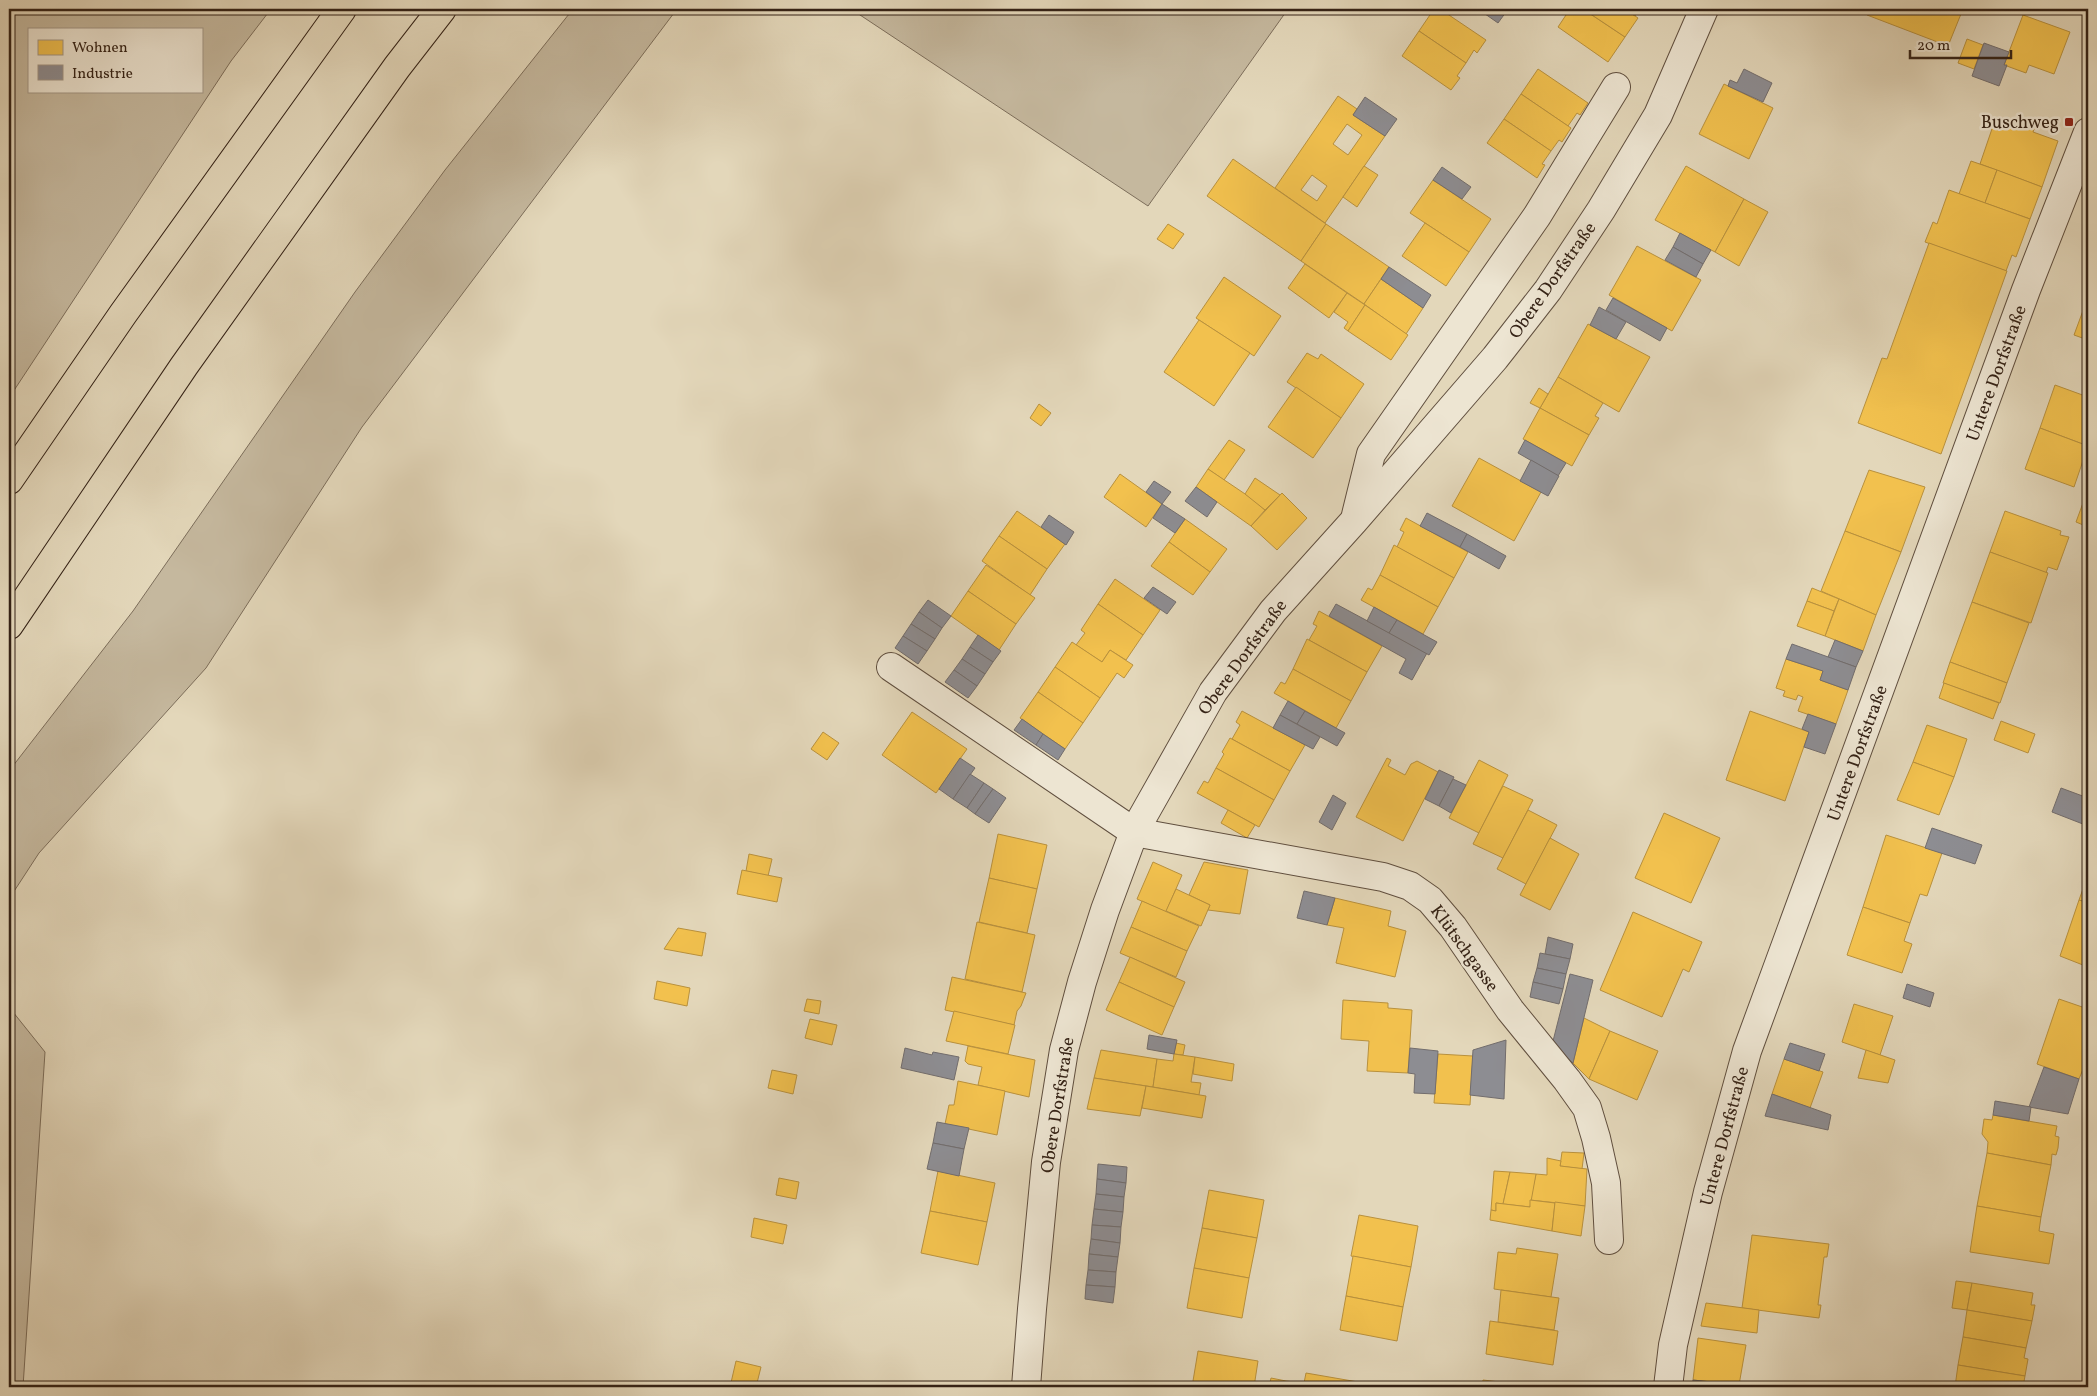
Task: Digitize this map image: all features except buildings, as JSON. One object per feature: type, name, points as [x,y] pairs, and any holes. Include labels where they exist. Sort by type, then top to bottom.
[{"type":"highway","points":[[9,480],[123,314],[342,9]]},
{"type":"highway","points":[[9,625],[184,366],[397,67],[442,9]]},
{"type":"street","name":"Obere Dorfstraße","points":[[1026,1387],[1046,1162],[1064,1050],[1099,928],[1134,832],[1213,692],[1273,611],[1354,521],[1495,358],[1548,290],[1601,210],[1658,115],[1704,9]]},
{"type":"street","name":"Obere Dorfstraße","points":[[1354,521],[1371,454],[1537,216],[1616,87]]},
{"type":"street","name":"Untere Dorfstraße","points":[[1668,1387],[1673,1345],[1708,1192],[1747,1051],[2026,290],[2088,132]]},
{"type":"street","points":[[891,668],[1134,832]]},
{"type":"street","name":"Klütschgasse","points":[[1134,832],[1383,877],[1410,886],[1430,900],[1453,927],[1510,1010],[1567,1080],[1587,1108],[1606,1183],[1609,1240]]},
{"type":"shaded area","points":[[9,9],[271,9],[231,61],[9,398]]},
{"type":"shaded area","points":[[573,9],[677,9],[362,427],[206,668],[39,853],[9,899],[9,771],[133,611],[355,292],[445,170]]},
{"type":"shaded area","points":[[851,9],[1288,9],[1148,206]]},
{"type":"shaded area","points":[[9,1007],[45,1052],[23,1387],[9,1387]]},
{"type":"place","name":"Buschweg","points":[[2069,122]]}]
